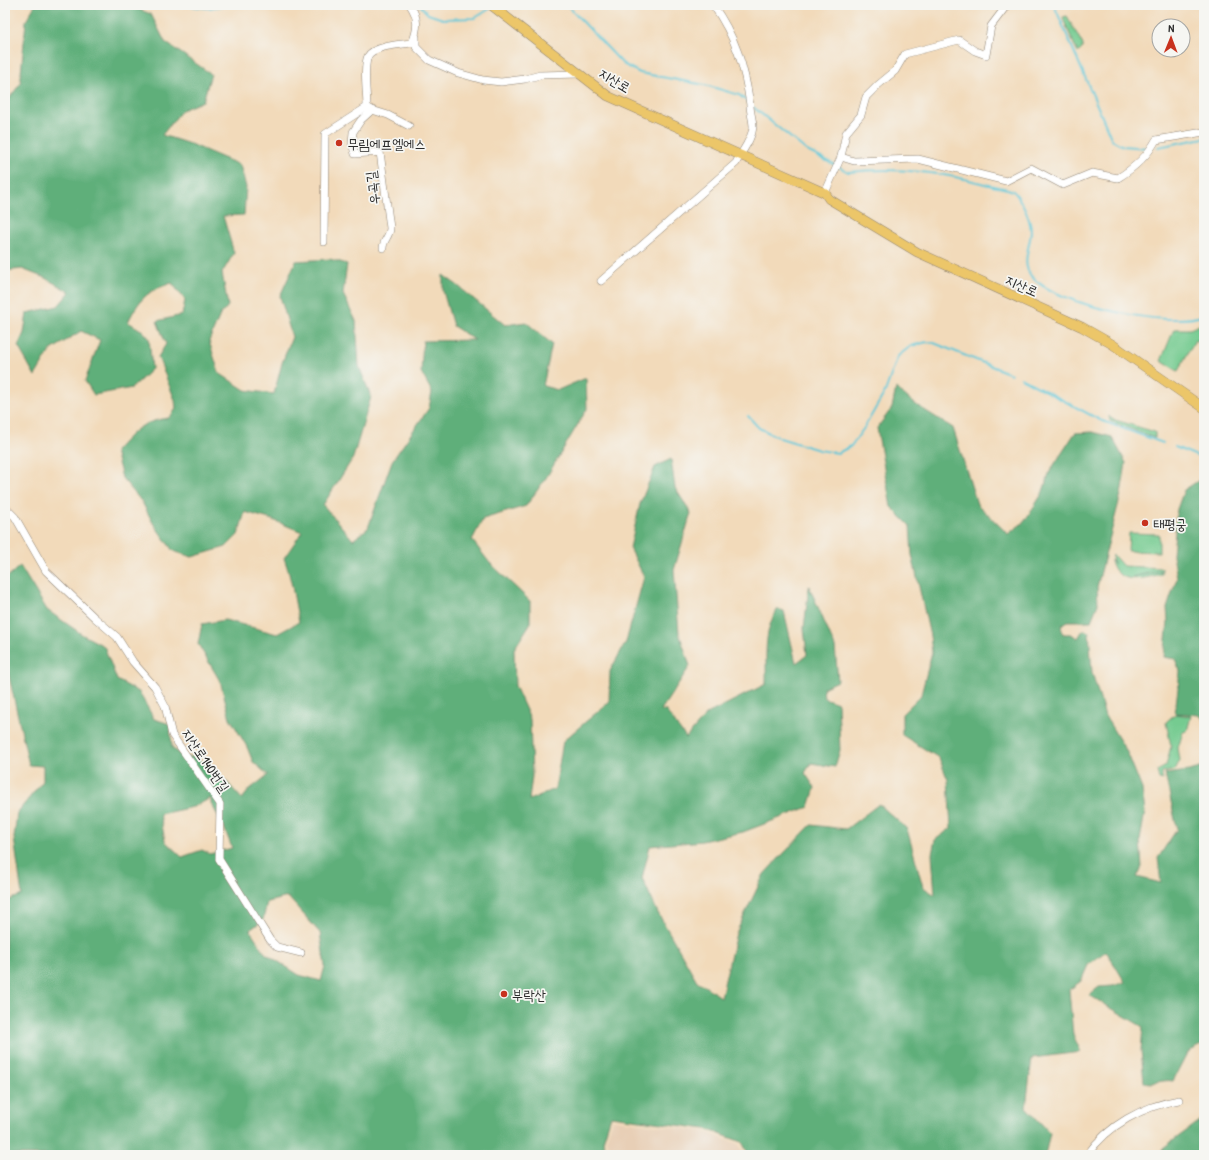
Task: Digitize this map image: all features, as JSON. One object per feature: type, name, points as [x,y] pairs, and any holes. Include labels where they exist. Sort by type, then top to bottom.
[{"type":"main road","name":"지산로","points":[[491,5],[608,96],[825,193],[829,199],[917,252],[1082,327],[1112,344],[1204,408]]},
{"type":"street","points":[[410,5],[417,20],[416,47],[429,60],[458,73],[483,80],[501,82],[525,79],[540,74],[579,74]]},
{"type":"street","points":[[601,281],[736,163],[748,141],[753,127],[749,99],[737,45],[725,21],[713,5]]},
{"type":"street","points":[[825,193],[839,160],[846,133],[861,115],[866,97],[878,84],[895,71],[905,54],[959,40],[975,51],[986,55],[991,26],[1007,5]]},
{"type":"street","points":[[369,108],[366,78],[368,57],[372,52],[388,46],[412,43],[417,31]]},
{"type":"street","points":[[324,242],[325,134],[369,108],[388,114],[410,126]]},
{"type":"street","name":"우곡길","points":[[369,108],[356,125],[352,143],[355,154],[380,152],[390,228],[390,234],[383,244],[383,248]]},
{"type":"street","points":[[839,160],[918,159],[1006,181],[1031,168],[1063,185],[1092,173],[1118,178],[1132,169],[1151,150],[1156,140],[1204,132]]},
{"type":"street","name":"지산로140번길","points":[[5,507],[15,517],[46,571],[117,637],[134,662],[155,687],[165,706],[172,735],[220,804],[219,859],[270,940],[277,947],[301,953]]},
{"type":"street","points":[[1087,1155],[1096,1142],[1124,1121],[1153,1107],[1179,1100]]},
{"type":"shaded area","points":[[613,1120],[702,1131],[738,1144],[745,1155],[612,1155],[606,1140]]},
{"type":"green space","points":[[35,5],[127,5],[151,14],[165,42],[211,74],[203,101],[182,110],[162,135],[193,145],[240,165],[246,187],[244,215],[223,216],[234,253],[222,273],[228,306],[220,315],[209,341],[219,373],[245,390],[274,394],[282,363],[292,337],[280,296],[296,261],[330,259],[347,264],[343,294],[356,321],[359,366],[371,397],[353,458],[323,505],[353,540],[368,528],[392,461],[429,408],[432,392],[421,372],[423,341],[475,340],[453,326],[443,291],[443,275],[505,325],[526,322],[552,344],[543,386],[558,390],[586,378],[587,409],[546,478],[526,506],[483,519],[472,540],[489,562],[530,601],[530,624],[514,649],[515,686],[530,719],[532,776],[529,800],[555,789],[563,741],[609,702],[610,671],[626,642],[644,577],[630,548],[640,504],[655,467],[671,459],[675,488],[691,513],[674,570],[679,633],[690,666],[661,710],[666,711],[686,738],[707,714],[766,684],[767,636],[773,618],[778,609],[784,611],[796,663],[807,655],[804,628],[809,586],[835,647],[838,681],[823,688],[824,698],[838,703],[840,750],[835,767],[811,763],[805,773],[815,788],[809,807],[743,832],[702,841],[650,846],[642,878],[658,913],[697,981],[721,997],[736,933],[764,874],[811,825],[846,829],[879,804],[907,829],[923,887],[935,895],[932,854],[935,840],[951,828],[948,780],[939,758],[902,735],[902,714],[921,695],[932,652],[930,636],[912,555],[910,526],[891,507],[877,428],[892,408],[896,388],[915,404],[953,428],[977,504],[1008,534],[1024,522],[1042,494],[1050,471],[1075,433],[1092,432],[1112,437],[1126,463],[1121,494],[1097,587],[1098,604],[1091,621],[1068,621],[1061,625],[1063,634],[1071,634],[1078,638],[1083,630],[1089,632],[1092,672],[1105,716],[1128,754],[1142,789],[1145,812],[1140,840],[1142,867],[1137,877],[1161,883],[1158,858],[1177,829],[1165,774],[1189,771],[1204,767],[1204,1044],[1188,1052],[1173,1081],[1151,1083],[1144,1082],[1141,1050],[1143,1027],[1089,995],[1099,987],[1113,986],[1125,982],[1106,951],[1088,965],[1081,981],[1069,990],[1073,1035],[1081,1052],[1032,1058],[1026,1107],[1050,1133],[1045,1155],[749,1155],[742,1142],[706,1129],[611,1116],[603,1141],[608,1155],[5,1155],[5,900],[7,901],[22,895],[14,838],[17,813],[43,781],[43,766],[29,765],[5,659],[5,579],[20,566],[47,610],[83,635],[104,646],[117,680],[139,692],[154,719],[170,724],[172,748],[184,758],[196,756],[216,776],[216,783],[224,779],[242,799],[250,789],[268,775],[253,762],[247,747],[230,718],[220,681],[198,644],[202,624],[225,620],[277,634],[299,622],[291,582],[284,558],[302,532],[273,520],[245,512],[238,535],[226,547],[192,557],[173,551],[153,523],[142,502],[122,478],[115,451],[138,428],[151,422],[169,418],[176,409],[175,400],[158,357],[166,344],[157,321],[182,315],[185,300],[172,283],[156,289],[145,296],[136,307],[128,322],[143,331],[149,338],[152,369],[132,388],[94,395],[85,381],[100,340],[81,331],[50,351],[35,376],[18,346],[24,333],[27,313],[58,306],[70,292],[45,278],[22,269],[5,271],[5,104],[20,84],[26,21]],"holes":[[[211,798],[211,803],[224,827],[232,848],[210,854],[202,850],[182,857],[165,841],[160,814],[193,807]],[[288,897],[320,933],[325,966],[321,981],[299,975],[265,953],[250,930],[263,920],[267,902]]]},
{"type":"green space","points":[[1067,16],[1083,45],[1082,49],[1078,53],[1064,21],[1063,17]]},
{"type":"green space","points":[[1204,323],[1204,345],[1195,340],[1178,371],[1161,361],[1174,329],[1190,329]]},
{"type":"green space","points":[[1109,416],[1112,419],[1155,432],[1155,438],[1110,421]]},
{"type":"green space","points":[[1204,477],[1204,720],[1199,715],[1175,713],[1180,671],[1175,659],[1164,657],[1168,622],[1167,608],[1177,578],[1173,555],[1177,509],[1184,490]]},
{"type":"green space","points":[[1129,533],[1159,534],[1159,552],[1128,551]]},
{"type":"green space","points":[[1113,555],[1123,566],[1162,568],[1162,570],[1132,577],[1162,571],[1162,574],[1137,579],[1125,577],[1120,575],[1115,570],[1111,560],[1115,564],[1112,558]]},
{"type":"green space","points":[[1175,714],[1191,716],[1187,731],[1183,732],[1178,748],[1180,760],[1175,770],[1162,773],[1162,780],[1159,779],[1157,771],[1166,766],[1171,746],[1166,722]]},
{"type":"green space","points":[[1204,1118],[1204,1155],[1159,1155],[1163,1148]]},
{"type":"waterway","points":[[185,5],[207,8],[228,5]]},
{"type":"waterway","points":[[420,5],[428,14],[443,19],[475,18],[491,8]]},
{"type":"waterway","points":[[567,5],[623,64],[640,73],[705,85],[739,95],[748,102]]},
{"type":"waterway","points":[[1054,5],[1112,140],[1123,146],[1147,148]]},
{"type":"waterway","points":[[753,107],[807,151],[835,165]]},
{"type":"waterway","points":[[1158,147],[1204,138]]},
{"type":"waterway","points":[[839,167],[848,172],[902,170],[936,174],[1011,190],[1019,198],[1030,222],[1031,232],[1026,260],[1028,271],[1031,276],[1044,287],[1088,305],[1114,312],[1166,319],[1188,319],[1204,315]]},
{"type":"waterway","points":[[748,416],[759,428],[780,438],[819,450],[838,453],[851,446],[864,428],[885,392],[898,356],[911,346],[927,342],[934,343],[1011,374]]},
{"type":"waterway","points":[[1021,378],[1100,420],[1163,443]]},
{"type":"waterway","points":[[1175,447],[1204,459]]},
{"type":"place","name":"무림에프엘에스","points":[[339,143]]},
{"type":"place","name":"태평궁","points":[[1145,523]]},
{"type":"place","name":"부락산","points":[[504,994]]}]
